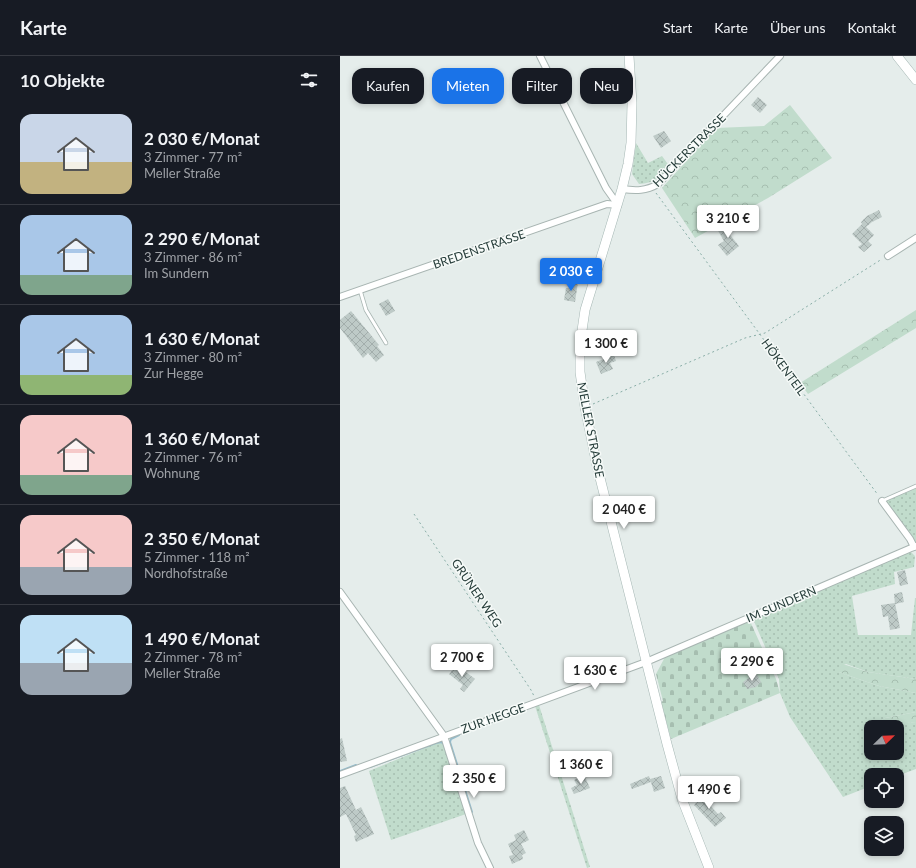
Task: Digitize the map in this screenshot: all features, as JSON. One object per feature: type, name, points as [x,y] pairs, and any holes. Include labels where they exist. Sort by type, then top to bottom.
[{"type":"main road","name":"MELLER STRASSE","points":[[629,56],[632,103],[631,143],[618,204],[590,290],[580,344],[580,365],[585,407],[597,466],[646,662],[682,799],[709,868]]},
{"type":"main road","points":[[898,56],[916,80]]},
{"type":"street","points":[[540,56],[606,188],[618,204]]},
{"type":"street","name":"HÜCKERSTRASSE","points":[[622,189],[639,191],[652,188],[658,184],[780,56]]},
{"type":"street","name":"BREDENSTRASSE","points":[[340,297],[607,204],[618,204]]},
{"type":"street","points":[[888,256],[916,238]]},
{"type":"street","points":[[882,501],[915,547]]},
{"type":"street","name":"IM SUNDERN","points":[[646,662],[915,547]]},
{"type":"street","points":[[340,592],[444,736],[478,843],[490,868]]},
{"type":"street","name":"ZUR HEGGE","points":[[340,775],[646,662]]},
{"type":"lane","points":[[360,290],[366,310],[386,342]]},
{"type":"lane","points":[[882,501],[916,486]]},
{"type":"path","name":"HÖKENTEIL","points":[[652,188],[882,501]]},
{"type":"path","points":[[585,407],[745,338],[765,333],[888,256]]},
{"type":"path","name":"GRÜNER WEG","points":[[414,514],[531,690],[537,702]]},
{"type":"green space","points":[[790,105],[832,158],[768,198],[695,238],[662,188],[716,128],[764,126]]},
{"type":"green space","points":[[636,143],[648,163],[662,156],[670,167],[656,179],[639,184],[632,174]]},
{"type":"green space","points":[[916,310],[916,328],[808,394],[800,383]]},
{"type":"green space","points":[[916,488],[916,543],[885,501]]},
{"type":"green space","points":[[910,551],[915,556],[914,567],[894,572],[895,584],[852,596],[858,635],[911,635],[916,598],[916,679],[868,672],[846,664],[840,666],[839,672],[879,686],[916,693],[916,712],[885,718],[882,720],[864,720],[864,760],[904,760],[904,723],[916,722],[916,769],[904,773],[904,768],[864,768],[864,789],[843,797],[790,717],[780,693],[779,679],[753,619]]},
{"type":"green space","points":[[750,621],[776,679],[780,693],[671,739],[661,702],[663,701],[656,674],[665,657]]},
{"type":"green space","points":[[843,664],[868,672],[916,679],[916,693],[879,686],[839,672],[839,666]]},
{"type":"green space","points":[[539,705],[590,867],[587,868],[535,706]]},
{"type":"green space","points":[[916,712],[916,722],[904,723],[904,720],[881,720]]},
{"type":"green space","points":[[442,741],[466,814],[391,840],[369,771]]},
{"type":"building","points":[[758,97],[767,105],[760,113],[751,105]]},
{"type":"building","points":[[664,131],[671,141],[661,148],[653,136]]},
{"type":"building","points":[[879,210],[882,217],[866,227],[874,235],[868,241],[872,245],[864,252],[858,247],[862,244],[852,234],[862,224],[861,222],[867,216]]},
{"type":"building","points":[[733,220],[736,225],[727,231],[739,246],[727,256],[718,245],[724,241],[717,229]]},
{"type":"building","points":[[571,281],[578,282],[575,302],[564,300],[566,288],[570,288]]},
{"type":"building","points":[[388,299],[395,311],[386,316],[379,304]]},
{"type":"building","points":[[351,311],[379,345],[377,346],[384,355],[376,362],[368,353],[363,358],[340,328],[340,320]]},
{"type":"building","points":[[614,355],[616,361],[610,363],[613,369],[601,374],[596,362]]},
{"type":"building","points":[[905,570],[908,584],[900,586],[897,572]]},
{"type":"building","points":[[902,592],[904,602],[895,604],[894,594]]},
{"type":"building","points":[[895,603],[900,628],[890,630],[888,616],[883,617],[881,605]]},
{"type":"building","points":[[457,665],[475,679],[464,692],[460,689],[463,685],[449,674]]},
{"type":"building","points":[[757,675],[761,682],[756,687],[747,689],[743,682],[751,676]]},
{"type":"building","points":[[342,738],[347,761],[340,762],[340,739]]},
{"type":"building","points":[[584,775],[590,788],[574,794],[571,788],[577,785],[574,780]]},
{"type":"building","points":[[649,776],[650,779],[661,776],[665,788],[654,792],[651,782],[632,789],[630,784]]},
{"type":"building","points":[[345,786],[356,810],[361,807],[374,834],[356,842],[354,836],[356,835],[346,814],[340,817],[340,788]]},
{"type":"building","points":[[708,791],[715,798],[709,804],[718,814],[721,812],[726,818],[715,827],[694,805]]},
{"type":"building","points":[[524,830],[529,840],[521,844],[526,853],[522,855],[523,859],[512,864],[509,856],[513,855],[508,844],[516,840],[514,835]]},
{"type":"waterway","points":[[459,735],[451,739],[450,742],[472,812]]},
{"type":"waterway","points":[[370,767],[436,743],[441,742],[444,744]]},
{"type":"waterway","points":[[340,771],[356,765]]}]
